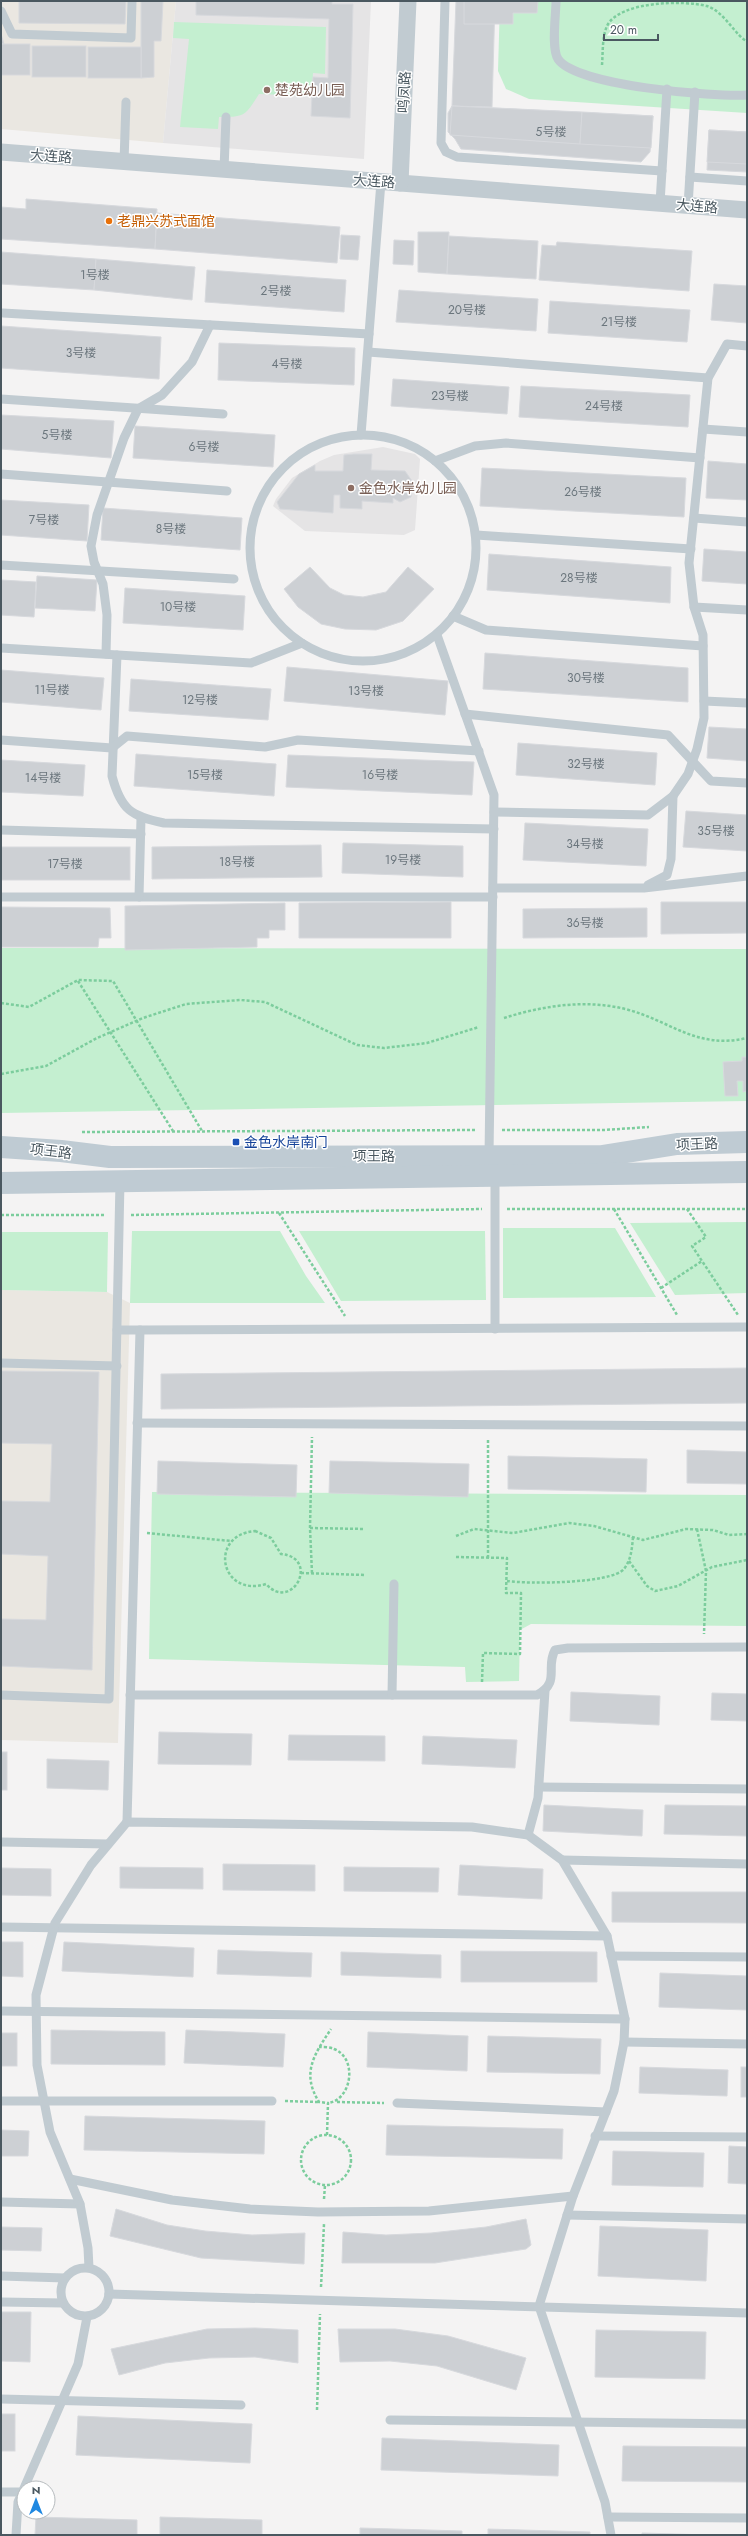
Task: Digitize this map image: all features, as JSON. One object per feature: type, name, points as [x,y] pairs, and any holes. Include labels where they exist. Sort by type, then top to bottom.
[{"type":"main road","name":"项王路","points":[[1,1183],[120,1182],[492,1166],[602,1156],[677,1144],[747,1142]]},
{"type":"main road","name":"项王路","points":[[1,1146],[110,1157],[747,1172]]},
{"type":"street","name":"鸣凤路","points":[[400,183],[408,1]]},
{"type":"street","name":"大连路","points":[[1,152],[747,210]]},
{"type":"lane","points":[[1,11],[12,34],[131,38],[132,1]]},
{"type":"lane","points":[[445,1],[441,143],[446,152],[457,157],[662,171]]},
{"type":"lane","points":[[556,1],[554,46],[558,59],[567,68],[601,80],[695,92],[747,95]]},
{"type":"lane","points":[[660,203],[667,89]]},
{"type":"lane","points":[[688,206],[695,92]]},
{"type":"lane","points":[[124,162],[126,102]]},
{"type":"lane","points":[[224,170],[226,117]]},
{"type":"lane","points":[[690,177],[747,181]]},
{"type":"lane","points":[[361,435],[381,182]]},
{"type":"lane","points":[[3,313],[369,334]]},
{"type":"lane","points":[[106,654],[107,615],[104,584],[97,571],[91,546],[97,515],[110,482],[124,438],[138,409],[162,395],[192,362],[210,325]]},
{"type":"lane","points":[[494,812],[648,815],[673,796],[688,774],[704,718],[703,635],[694,607],[689,564],[708,378],[727,344],[747,346]]},
{"type":"lane","points":[[368,352],[708,378]]},
{"type":"lane","points":[[1,399],[223,414]]},
{"type":"lane","points":[[703,429],[747,432]]},
{"type":"lane","points":[[344,435],[381,435],[416,447],[435,461],[446,470],[466,500],[476,535],[474,572],[461,607],[437,635],[404,654],[366,662],[328,656],[294,639],[267,611],[252,575],[249,537],[259,500],[279,470],[309,447],[344,435]]},
{"type":"lane","points":[[435,461],[475,446],[506,443],[700,458]]},
{"type":"lane","points":[[1,474],[227,491]]},
{"type":"lane","points":[[694,518],[747,522]]},
{"type":"lane","points":[[476,535],[691,549]]},
{"type":"lane","points":[[1,565],[234,579]]},
{"type":"lane","points":[[694,607],[747,610]]},
{"type":"lane","points":[[453,616],[486,630],[703,646]]},
{"type":"lane","points":[[437,635],[494,795],[490,1130],[495,1209],[495,1329]]},
{"type":"lane","points":[[1,648],[251,663],[302,643]]},
{"type":"lane","points":[[117,655],[112,776],[117,794],[128,811],[141,818],[164,823],[494,829]]},
{"type":"lane","points":[[704,701],[747,703]]},
{"type":"lane","points":[[465,714],[668,735],[692,763],[711,781],[747,783]]},
{"type":"lane","points":[[1,740],[112,748],[127,736],[265,747],[298,740],[479,751]]},
{"type":"lane","points":[[644,888],[667,875],[671,859],[673,796]]},
{"type":"lane","points":[[139,897],[141,818]]},
{"type":"lane","points":[[1,830],[141,834]]},
{"type":"lane","points":[[1,897],[139,897],[493,892],[644,888],[747,876]]},
{"type":"lane","points":[[1,1695],[109,1699],[120,1182]]},
{"type":"lane","points":[[118,1330],[747,1327]]},
{"type":"lane","points":[[88,2268],[88,2248],[80,2204],[50,2132],[37,2065],[36,1995],[54,1928],[91,1865],[127,1822],[140,1330]]},
{"type":"lane","points":[[1,1363],[117,1366]]},
{"type":"lane","points":[[137,1423],[747,1426]]},
{"type":"lane","points":[[392,1695],[394,1584]]},
{"type":"lane","points":[[528,1835],[538,1798],[545,1691],[552,1680],[551,1657],[555,1650],[568,1648],[747,1647]]},
{"type":"lane","points":[[130,1695],[537,1695],[545,1691]]},
{"type":"lane","points":[[539,1787],[747,1789]]},
{"type":"lane","points":[[127,1822],[472,1827],[528,1835],[562,1860],[607,1936],[624,2019],[624,2042],[619,2074],[606,2112],[595,2136],[573,2196],[540,2306],[579,2422],[608,2517],[611,2535]]},
{"type":"lane","points":[[1,1842],[108,1844]]},
{"type":"lane","points":[[562,1860],[747,1864]]},
{"type":"lane","points":[[1,1927],[607,1936]]},
{"type":"lane","points":[[611,1956],[747,1957]]},
{"type":"lane","points":[[1,2011],[624,2019]]},
{"type":"lane","points":[[624,2042],[747,2044]]},
{"type":"lane","points":[[1,2101],[272,2101]]},
{"type":"lane","points":[[397,2104],[606,2112]]},
{"type":"lane","points":[[595,2136],[747,2137]]},
{"type":"lane","points":[[70,2179],[172,2200],[250,2209],[318,2212],[429,2211],[573,2196]]},
{"type":"lane","points":[[1,2202],[80,2204]]},
{"type":"lane","points":[[567,2215],[747,2219]]},
{"type":"lane","points":[[88,2268],[96,2270],[106,2280],[109,2294],[108,2301],[100,2312],[86,2317],[71,2313],[63,2303],[60,2291],[65,2278],[73,2271],[88,2268]]},
{"type":"lane","points":[[1,2276],[65,2278]]},
{"type":"lane","points":[[109,2294],[747,2313]]},
{"type":"lane","points":[[1,2302],[63,2303]]},
{"type":"lane","points":[[27,2480],[78,2364],[86,2317]]},
{"type":"lane","points":[[1,2399],[241,2405]]},
{"type":"lane","points":[[390,2420],[747,2424]]},
{"type":"lane","points":[[1,2492],[16,2492]]},
{"type":"lane","points":[[608,2517],[747,2518]]},
{"type":"lane","points":[[16,2535],[17,2520]]},
{"type":"path","points":[[601,80],[603,41],[607,26],[615,17],[639,6],[670,2],[707,6],[730,23],[743,40],[747,41]]},
{"type":"path","points":[[1,1003],[29,1007],[78,980],[113,981],[202,1132]]},
{"type":"path","points":[[78,980],[173,1132]]},
{"type":"path","points":[[1,1074],[46,1066],[137,1021],[186,1004],[240,1000],[265,1002],[357,1045],[384,1048],[428,1043],[461,1034],[491,1022],[537,1008],[575,1004],[625,1009],[703,1040],[729,1043],[747,1038]]},
{"type":"path","points":[[79,1132],[604,1130],[651,1127]]},
{"type":"path","points":[[1,1215],[120,1215],[495,1209],[747,1209]]},
{"type":"path","points":[[613,1209],[684,1327]]},
{"type":"path","points":[[687,1209],[706,1237],[692,1246],[747,1327]]},
{"type":"path","points":[[278,1212],[354,1330]]},
{"type":"path","points":[[661,1288],[702,1261]]},
{"type":"path","points":[[312,1424],[310,1528],[312,1573]]},
{"type":"path","points":[[488,1425],[488,1558]]},
{"type":"path","points":[[456,1536],[474,1529],[512,1533],[569,1523],[594,1526],[644,1540],[665,1532],[697,1529],[729,1535],[747,1534]]},
{"type":"path","points":[[310,1528],[365,1530]]},
{"type":"path","points":[[697,1529],[706,1571],[704,1647]]},
{"type":"path","points":[[135,1531],[231,1542]]},
{"type":"path","points":[[246,1532],[264,1533],[277,1544],[281,1554],[292,1557],[297,1561],[301,1573],[298,1584],[288,1591],[276,1591],[266,1584],[252,1586],[238,1583],[231,1577],[225,1564],[226,1550],[231,1542],[246,1532]]},
{"type":"path","points":[[507,1581],[526,1584],[603,1579],[623,1570],[629,1561],[633,1537]]},
{"type":"path","points":[[456,1557],[507,1558],[506,1593],[521,1593],[520,1654],[483,1653],[482,1695]]},
{"type":"path","points":[[629,1561],[647,1586],[655,1591],[678,1586],[706,1571],[747,1560]]},
{"type":"path","points":[[301,1573],[365,1575]]},
{"type":"path","points":[[320,2102],[312,2090],[310,2074],[312,2060],[340,2016]]},
{"type":"path","points":[[319,2047],[334,2048],[342,2054],[347,2061],[349,2078],[347,2086],[344,2095],[336,2102]]},
{"type":"path","points":[[272,2101],[397,2104]]},
{"type":"path","points":[[328,2103],[328,2135]]},
{"type":"path","points":[[328,2135],[344,2142],[351,2156],[351,2163],[345,2177],[332,2185],[325,2186],[310,2180],[301,2166],[300,2157],[308,2142],[314,2138],[328,2135]]},
{"type":"shaded area","points":[[1,1],[176,1],[163,143],[1,129]]},
{"type":"shaded area","name":"楚苑幼儿园","points":[[176,1],[371,1],[364,159],[163,143]]},
{"type":"shaded area","name":"金色水岸幼儿园","points":[[383,447],[415,454],[420,459],[415,530],[404,535],[305,531],[273,506],[276,499],[292,478],[320,461],[334,455]]},
{"type":"shaded area","points":[[1,1290],[107,1292],[130,1303],[118,1743],[1,1740]]},
{"type":"green space","points":[[500,1],[747,1],[747,113],[529,99],[506,89],[498,71]]},
{"type":"green space","points":[[174,22],[326,27],[325,74],[313,73],[312,96],[259,94],[244,114],[239,116],[219,117],[218,129],[180,127],[189,39],[173,38]]},
{"type":"green space","points":[[1,948],[747,949],[747,1101],[1,1113]]},
{"type":"green space","points":[[747,1222],[747,1293],[675,1295],[630,1223]]},
{"type":"green space","points":[[503,1228],[615,1228],[656,1297],[503,1298]]},
{"type":"green space","points":[[132,1231],[280,1231],[306,1276],[325,1303],[130,1303]]},
{"type":"green space","points":[[299,1231],[485,1231],[486,1300],[341,1301]]},
{"type":"green space","points":[[1,1232],[108,1232],[107,1292],[1,1290]]},
{"type":"green space","points":[[152,1492],[747,1495],[747,1626],[531,1624],[520,1630],[519,1681],[466,1682],[465,1667],[149,1659]]},
{"type":"building","points":[[19,1],[126,1],[125,24],[19,23]]},
{"type":"building","points":[[141,1],[163,1],[161,41],[154,41],[154,77],[141,78]]},
{"type":"building","points":[[196,1],[332,1],[332,4],[353,4],[350,118],[311,116],[313,77],[328,78],[329,19],[196,15]]},
{"type":"building","points":[[456,1],[495,1],[492,107],[452,106]]},
{"type":"building","points":[[464,1],[538,1],[537,13],[513,13],[513,24],[464,24]]},
{"type":"building","points":[[1,34],[4,44],[1,44]]},
{"type":"building","points":[[1,44],[30,44],[30,75],[1,75]]},
{"type":"building","points":[[32,46],[86,46],[86,77],[32,77]]},
{"type":"building","points":[[88,47],[141,47],[141,78],[88,78]]},
{"type":"building","points":[[452,106],[653,116],[650,152],[641,162],[461,149],[455,139],[448,132],[448,113]]},
{"type":"building","points":[[452,106],[582,112],[580,144],[450,135]]},
{"type":"building","points":[[582,112],[653,116],[651,148],[580,144]]},
{"type":"building","points":[[709,130],[747,132],[747,172],[707,170]]},
{"type":"building","points":[[709,130],[747,132],[747,164],[707,162]]},
{"type":"building","points":[[26,199],[157,209],[155,249],[1,239],[1,207],[26,209]]},
{"type":"building","points":[[157,213],[340,227],[337,263],[155,249]]},
{"type":"building","points":[[418,232],[449,232],[447,274],[418,272]]},
{"type":"building","points":[[341,235],[360,236],[358,260],[340,259]]},
{"type":"building","points":[[449,236],[538,241],[536,279],[447,274]]},
{"type":"building","points":[[394,240],[414,241],[413,265],[393,264]]},
{"type":"building","points":[[557,242],[692,251],[689,291],[539,280],[542,245],[556,246]]},
{"type":"building","points":[[1,252],[96,259],[94,290],[1,284]]},
{"type":"building","points":[[96,259],[195,267],[192,300],[94,290]]},
{"type":"building","points":[[207,270],[346,280],[344,312],[205,302]]},
{"type":"building","points":[[714,284],[747,286],[747,323],[711,320]]},
{"type":"building","points":[[399,290],[538,299],[536,331],[396,322]]},
{"type":"building","points":[[550,301],[690,310],[687,342],[548,333]]},
{"type":"building","points":[[1,326],[161,337],[159,379],[1,368]]},
{"type":"building","points":[[219,343],[355,348],[354,385],[218,380]]},
{"type":"building","points":[[393,379],[509,387],[507,414],[391,406]]},
{"type":"building","points":[[521,386],[690,395],[688,427],[519,417]]},
{"type":"building","points":[[1,415],[114,421],[111,458],[1,449]]},
{"type":"building","points":[[135,426],[275,435],[273,467],[133,458]]},
{"type":"building","points":[[372,454],[371,470],[405,471],[412,481],[411,497],[400,502],[393,498],[393,503],[362,501],[362,509],[340,508],[340,495],[334,495],[333,513],[280,509],[277,502],[299,474],[315,465],[315,471],[343,471],[344,455]]},
{"type":"building","points":[[708,461],[747,464],[747,500],[706,498]]},
{"type":"building","points":[[482,468],[686,478],[684,517],[480,506]]},
{"type":"building","points":[[1,500],[89,505],[87,541],[1,535]]},
{"type":"building","points":[[103,508],[242,518],[240,550],[101,540]]},
{"type":"building","points":[[704,549],[747,552],[747,584],[702,581]]},
{"type":"building","points":[[489,554],[671,567],[670,603],[487,590]]},
{"type":"building","points":[[310,567],[330,588],[344,595],[363,597],[386,592],[408,567],[434,589],[403,621],[376,630],[345,629],[321,624],[298,607],[284,589]]},
{"type":"building","points":[[37,576],[97,580],[95,611],[35,608]]},
{"type":"building","points":[[1,580],[36,582],[34,617],[1,615]]},
{"type":"building","points":[[125,588],[245,596],[243,630],[123,623]]},
{"type":"building","points":[[485,653],[688,668],[688,702],[483,689]]},
{"type":"building","points":[[287,667],[448,681],[445,715],[284,701]]},
{"type":"building","points":[[1,670],[104,678],[101,710],[1,702]]},
{"type":"building","points":[[131,679],[271,689],[268,720],[129,711]]},
{"type":"building","points":[[709,727],[747,729],[747,761],[707,758]]},
{"type":"building","points":[[518,743],[657,753],[655,785],[516,775]]},
{"type":"building","points":[[136,754],[276,764],[274,796],[134,786]]},
{"type":"building","points":[[288,755],[474,762],[472,795],[286,787]]},
{"type":"building","points":[[1,760],[85,765],[83,796],[1,792]]},
{"type":"building","points":[[686,811],[747,815],[747,851],[683,847]]},
{"type":"building","points":[[525,823],[648,829],[646,866],[523,860]]},
{"type":"building","points":[[343,843],[463,846],[463,877],[342,873]]},
{"type":"building","points":[[321,845],[322,877],[152,879],[152,847]]},
{"type":"building","points":[[1,847],[130,847],[130,880],[1,880]]},
{"type":"building","points":[[451,902],[451,938],[299,938],[299,903]]},
{"type":"building","points":[[661,902],[747,902],[747,933],[661,934]]},
{"type":"building","points":[[285,903],[285,930],[269,930],[269,938],[257,938],[257,947],[125,950],[125,906]]},
{"type":"building","points":[[1,907],[110,908],[111,938],[99,938],[98,947],[1,947]]},
{"type":"building","points":[[647,908],[647,937],[523,938],[523,909]]},
{"type":"building","points":[[742,1057],[747,1057],[747,1091],[743,1092],[743,1081],[737,1081],[738,1096],[725,1096],[723,1062],[742,1061]]},
{"type":"building","points":[[747,1368],[747,1403],[161,1409],[161,1374]]},
{"type":"building","points":[[1,1371],[99,1372],[92,1670],[1,1666],[1,1619],[46,1620],[48,1556],[1,1554],[1,1501],[50,1502],[52,1444],[1,1443]]},
{"type":"building","points":[[687,1450],[747,1452],[747,1484],[687,1483]]},
{"type":"building","points":[[508,1456],[647,1459],[646,1492],[508,1489]]},
{"type":"building","points":[[158,1461],[297,1465],[296,1497],[157,1494]]},
{"type":"building","points":[[330,1461],[469,1464],[468,1497],[329,1493]]},
{"type":"building","points":[[571,1692],[660,1696],[659,1725],[570,1721]]},
{"type":"building","points":[[712,1693],[747,1694],[747,1721],[711,1720]]},
{"type":"building","points":[[159,1732],[252,1734],[251,1765],[158,1764]]},
{"type":"building","points":[[289,1735],[385,1736],[385,1761],[288,1760]]},
{"type":"building","points":[[423,1736],[517,1740],[515,1768],[422,1764]]},
{"type":"building","points":[[1,1752],[7,1752],[7,1790],[1,1790]]},
{"type":"building","points":[[47,1759],[109,1761],[108,1790],[47,1788]]},
{"type":"building","points":[[544,1805],[643,1810],[642,1836],[543,1831]]},
{"type":"building","points":[[665,1805],[747,1806],[747,1836],[664,1834]]},
{"type":"building","points":[[223,1864],[315,1865],[315,1891],[223,1890]]},
{"type":"building","points":[[460,1865],[543,1869],[542,1899],[458,1895]]},
{"type":"building","points":[[120,1867],[203,1868],[203,1889],[120,1888]]},
{"type":"building","points":[[344,1867],[439,1868],[438,1892],[344,1891]]},
{"type":"building","points":[[1,1868],[51,1869],[51,1896],[1,1895]]},
{"type":"building","points":[[612,1892],[747,1892],[747,1923],[612,1922]]},
{"type":"building","points":[[1,1942],[23,1942],[23,1977],[1,1976]]},
{"type":"building","points":[[64,1942],[194,1948],[193,1977],[62,1971]]},
{"type":"building","points":[[218,1950],[312,1953],[311,1977],[217,1974]]},
{"type":"building","points":[[461,1951],[597,1952],[597,1982],[461,1982]]},
{"type":"building","points":[[341,1952],[441,1955],[441,1978],[341,1975]]},
{"type":"building","points":[[660,1973],[747,1976],[747,2010],[659,2007]]},
{"type":"building","points":[[51,2030],[165,2032],[165,2065],[51,2064]]},
{"type":"building","points":[[186,2030],[285,2034],[283,2067],[184,2063]]},
{"type":"building","points":[[368,2032],[468,2036],[467,2071],[367,2067]]},
{"type":"building","points":[[1,2033],[17,2033],[17,2066],[1,2066]]},
{"type":"building","points":[[488,2036],[601,2039],[600,2074],[487,2072]]},
{"type":"building","points":[[640,2067],[728,2070],[727,2096],[639,2093]]},
{"type":"building","points":[[741,2067],[747,2067],[747,2097],[741,2097]]},
{"type":"building","points":[[85,2116],[265,2121],[264,2154],[84,2150]]},
{"type":"building","points":[[387,2125],[563,2129],[562,2159],[386,2155]]},
{"type":"building","points":[[1,2130],[29,2131],[28,2156],[1,2156]]},
{"type":"building","points":[[729,2146],[747,2147],[747,2184],[728,2183]]},
{"type":"building","points":[[613,2151],[704,2153],[703,2187],[612,2185]]},
{"type":"building","points":[[116,2209],[167,2225],[205,2231],[252,2235],[305,2233],[304,2264],[201,2258],[110,2236]]},
{"type":"building","points":[[526,2219],[531,2245],[526,2249],[435,2263],[342,2263],[343,2232],[386,2235],[431,2233],[486,2227]]},
{"type":"building","points":[[600,2226],[708,2230],[706,2281],[598,2276]]},
{"type":"building","points":[[1,2227],[42,2228],[41,2251],[1,2250]]},
{"type":"building","points":[[1,2312],[31,2312],[30,2362],[1,2361]]},
{"type":"building","points":[[255,2328],[298,2330],[298,2363],[255,2357],[209,2358],[165,2363],[119,2375],[111,2349],[207,2329]]},
{"type":"building","points":[[338,2329],[395,2329],[448,2336],[526,2358],[516,2390],[437,2366],[390,2361],[340,2362]]},
{"type":"building","points":[[596,2330],[706,2332],[705,2379],[595,2377]]},
{"type":"building","points":[[1,2414],[15,2414],[15,2451],[1,2451]]},
{"type":"building","points":[[78,2416],[252,2424],[250,2463],[76,2455]]},
{"type":"building","points":[[382,2438],[559,2445],[558,2476],[381,2470]]},
{"type":"building","points":[[623,2446],[747,2447],[747,2482],[622,2481]]},
{"type":"building","points":[[160,2517],[262,2520],[262,2535],[160,2535]]},
{"type":"building","points":[[56,2518],[137,2520],[137,2535],[35,2535],[36,2520],[56,2520]]},
{"type":"building","points":[[360,2528],[462,2531],[462,2535],[360,2535]]},
{"type":"building","points":[[488,2529],[590,2532],[590,2535],[488,2535]]},
{"type":"building","points":[[642,2533],[708,2535],[642,2535]]},
{"type":"place","name":"楚苑幼儿园","points":[[267,90]]},
{"type":"place","name":"老鼎兴苏式面馆","points":[[109,221]]},
{"type":"place","name":"金色水岸幼儿园","points":[[351,488]]},
{"type":"place","name":"金色水岸南门","points":[[236,1142]]}]
